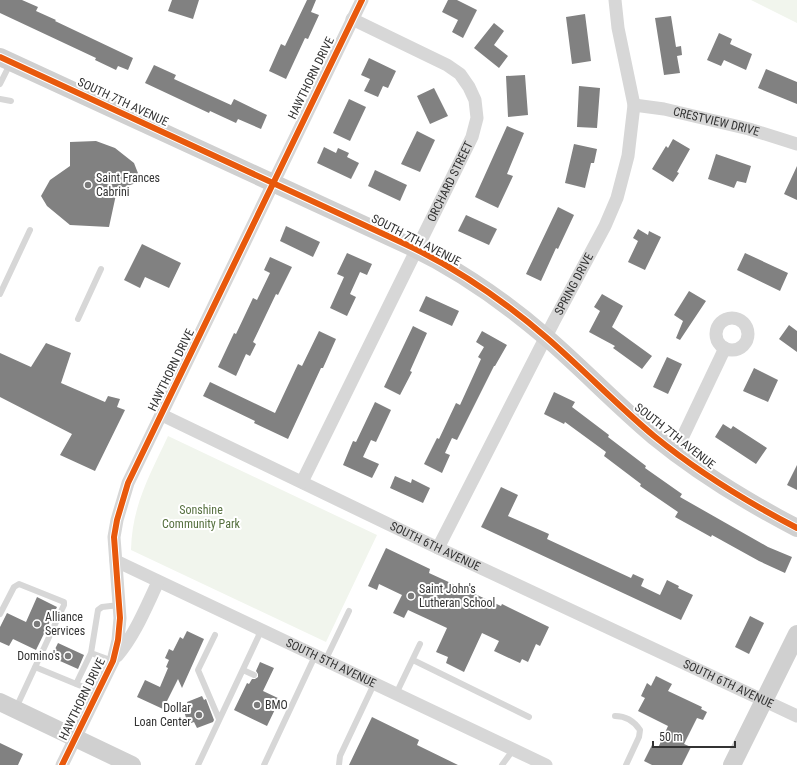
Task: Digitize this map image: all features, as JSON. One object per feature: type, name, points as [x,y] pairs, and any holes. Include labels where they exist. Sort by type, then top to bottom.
[{"type":"street","name":"HAWTHORN DRIVE","points":[[62,765],[113,661],[118,640],[119,606],[114,537],[121,504],[128,483],[362,0]]},
{"type":"street","name":"SPRING DRIVE","points":[[438,548],[546,337],[605,226],[617,198],[628,156],[634,105],[618,28],[615,0]]},
{"type":"street","name":"ORCHARD STREET","points":[[302,482],[472,138],[477,118],[476,100],[469,86],[460,74],[447,65],[352,19]]},
{"type":"street","name":"SOUTH 7TH AVENUE","points":[[5,60],[417,250],[466,278],[507,306],[546,337],[632,416],[675,453],[720,484],[797,528]]},
{"type":"street","name":"CRESTVIEW DRIVE","points":[[634,105],[664,109],[749,129],[797,144]]},
{"type":"street","points":[[675,453],[725,348]]},
{"type":"street","name":"SOUTH 6TH AVENUE","points":[[162,415],[438,548],[797,716]]},
{"type":"street","name":"SOUTH 5TH AVENUE","points":[[116,561],[546,765]]},
{"type":"street","points":[[113,661],[124,648],[158,582]]},
{"type":"street","points":[[732,765],[797,634]]},
{"type":"street","points":[[8,706],[132,765]]},
{"type":"lane","points":[[0,84],[5,60]]},
{"type":"lane","points":[[0,99],[11,101]]},
{"type":"lane","points":[[0,294],[30,230]]},
{"type":"lane","points":[[78,319],[101,269]]},
{"type":"lane","points":[[0,614],[14,587],[19,584],[64,602],[64,605],[35,667],[8,706]]},
{"type":"lane","points":[[76,684],[91,653],[98,610],[102,607],[119,606]]},
{"type":"lane","points":[[264,765],[320,658],[349,611]]},
{"type":"lane","points":[[198,765],[261,630]]},
{"type":"lane","points":[[215,635],[198,670],[219,719]]},
{"type":"lane","points":[[396,694],[420,644]]},
{"type":"lane","points":[[91,653],[113,661]]},
{"type":"lane","points":[[413,660],[529,717]]},
{"type":"lane","points":[[35,667],[98,693]]},
{"type":"lane","points":[[242,670],[254,675]]},
{"type":"lane","points":[[339,765],[340,756],[374,684]]},
{"type":"lane","points":[[615,716],[635,722],[640,730],[639,737],[626,765]]},
{"type":"lane","points":[[502,765],[513,750]]},
{"type":"green space","points":[[751,0],[797,0],[797,23]]},
{"type":"green space","name":"Sonshine Community Park","points":[[168,436],[377,535],[326,642],[131,550],[132,534],[138,504]]},
{"type":"building","points":[[0,0],[22,0],[38,7],[36,11],[56,20],[55,21],[133,58],[128,70],[118,66],[116,70],[95,60],[96,58],[0,13]]},
{"type":"building","points":[[172,0],[199,0],[193,19],[168,11]]},
{"type":"building","points":[[307,0],[316,0],[311,12],[319,15],[308,39],[305,38],[286,79],[269,71],[281,44],[285,46]]},
{"type":"building","points":[[448,0],[457,0],[477,10],[463,38],[452,32],[458,20],[442,12]]},
{"type":"building","points":[[585,14],[591,61],[572,64],[566,17]]},
{"type":"building","points":[[671,16],[676,47],[681,46],[682,55],[677,56],[680,73],[664,75],[655,18]]},
{"type":"building","points":[[494,23],[504,31],[494,45],[508,56],[499,68],[474,48]]},
{"type":"building","points":[[719,33],[732,39],[730,44],[752,54],[746,70],[724,60],[721,66],[707,60]]},
{"type":"building","points":[[369,58],[396,71],[388,88],[383,86],[378,97],[364,91],[370,79],[361,75]]},
{"type":"building","points":[[154,65],[176,75],[174,79],[231,105],[234,99],[267,115],[261,129],[238,119],[236,123],[210,111],[209,113],[145,83]]},
{"type":"building","points":[[766,69],[797,82],[797,104],[758,88]]},
{"type":"building","points":[[525,75],[528,115],[508,117],[506,76]]},
{"type":"building","points":[[579,86],[600,88],[597,128],[577,127]]},
{"type":"building","points":[[434,88],[448,116],[430,124],[417,96]]},
{"type":"building","points":[[349,99],[366,107],[350,141],[333,133]]},
{"type":"building","points":[[507,126],[524,133],[507,174],[513,176],[498,208],[475,197]]},
{"type":"building","points":[[417,131],[435,140],[420,172],[401,164]]},
{"type":"building","points":[[673,139],[690,149],[677,172],[679,173],[673,182],[652,169],[666,146],[668,148]]},
{"type":"building","name":"Saint Frances Cabrini","points":[[96,141],[115,148],[134,163],[141,181],[117,190],[109,227],[70,225],[47,206],[41,196],[50,180],[70,166],[70,142]]},
{"type":"building","points":[[574,144],[597,149],[594,163],[591,163],[585,188],[565,183]]},
{"type":"building","points":[[324,147],[336,153],[338,148],[349,153],[347,157],[359,163],[351,179],[317,163]]},
{"type":"building","points":[[716,154],[751,166],[746,183],[737,181],[734,188],[708,179]]},
{"type":"building","points":[[797,166],[797,200],[784,194]]},
{"type":"building","points":[[375,170],[407,185],[400,201],[368,186]]},
{"type":"building","points":[[558,207],[574,215],[558,249],[556,248],[541,281],[526,274]]},
{"type":"building","points":[[466,215],[497,229],[489,245],[458,231]]},
{"type":"building","points":[[286,226],[320,242],[313,257],[280,241]]},
{"type":"building","points":[[638,229],[648,235],[649,231],[661,237],[645,270],[628,262],[638,241],[633,238]]},
{"type":"building","points":[[142,244],[181,263],[169,288],[145,277],[140,288],[124,280]]},
{"type":"building","points":[[347,253],[372,264],[367,275],[360,272],[350,294],[356,297],[347,316],[330,308],[344,277],[337,274]]},
{"type":"building","points":[[745,253],[788,273],[780,291],[737,270]]},
{"type":"building","points":[[270,257],[292,267],[278,295],[276,294],[253,342],[256,344],[250,356],[246,354],[236,376],[218,367],[253,298],[257,300],[270,273],[264,270]]},
{"type":"building","points":[[689,291],[706,301],[680,340],[676,338],[683,321],[674,315]]},
{"type":"building","points":[[602,294],[623,306],[612,327],[652,356],[642,369],[613,348],[615,346],[589,332],[600,311],[594,307]]},
{"type":"building","points":[[426,296],[459,311],[452,326],[419,311]]},
{"type":"building","points":[[789,325],[797,331],[797,352],[779,339]]},
{"type":"building","points":[[413,326],[427,333],[410,371],[412,372],[400,395],[384,387]]},
{"type":"building","points":[[319,331],[336,339],[288,439],[203,396],[210,382],[275,413],[298,364],[302,366]]},
{"type":"building","points":[[482,331],[507,345],[494,366],[457,440],[452,438],[445,453],[450,455],[442,473],[424,464],[437,438],[439,439],[456,403],[460,405],[481,359],[478,357],[484,347],[476,342]]},
{"type":"building","points":[[46,343],[71,353],[61,383],[105,402],[108,396],[120,399],[117,407],[125,410],[95,471],[60,455],[72,434],[0,397],[0,353],[31,367]]},
{"type":"building","points":[[667,357],[682,364],[668,394],[653,387]]},
{"type":"building","points":[[754,368],[778,380],[768,402],[743,391]]},
{"type":"building","points":[[554,392],[575,402],[572,407],[609,435],[608,437],[646,466],[645,468],[682,494],[680,497],[768,547],[792,557],[785,573],[759,561],[712,535],[711,537],[675,517],[678,512],[640,486],[641,484],[604,456],[606,452],[565,422],[564,424],[544,414]]},
{"type":"building","points":[[375,402],[391,410],[376,442],[371,440],[363,457],[379,464],[372,478],[343,465],[353,441],[356,442]]},
{"type":"building","points":[[723,424],[731,429],[733,426],[767,448],[756,464],[715,437]]},
{"type":"building","points":[[797,465],[797,490],[787,485]]},
{"type":"building","points":[[395,476],[411,483],[412,479],[430,488],[423,503],[390,488]]},
{"type":"building","points":[[501,487],[518,495],[508,516],[549,534],[547,539],[631,578],[633,574],[644,579],[641,586],[660,595],[667,580],[679,586],[678,588],[693,595],[681,620],[481,527]]},
{"type":"building","points":[[386,548],[430,569],[429,573],[501,606],[502,604],[549,627],[540,646],[536,644],[528,662],[522,659],[520,663],[494,651],[499,641],[482,633],[464,672],[446,663],[448,657],[436,652],[447,628],[408,610],[404,618],[393,613],[402,595],[379,584],[377,590],[368,586]]},
{"type":"building","name":"Alliance Services","points":[[37,597],[57,607],[36,650],[13,639],[9,646],[0,642],[0,627],[7,613],[26,622]]},
{"type":"building","points":[[750,616],[764,623],[749,654],[735,647]]},
{"type":"building","points":[[187,631],[204,639],[182,688],[178,679],[163,709],[137,697],[145,680],[160,687],[168,668],[166,667],[169,660],[165,658],[169,649],[173,651],[180,637],[183,639]]},
{"type":"building","name":"Domino's","points":[[58,643],[84,655],[78,669],[51,657]]},
{"type":"building","name":"BMO","points":[[260,662],[274,668],[263,691],[280,699],[267,726],[234,710],[247,683],[249,684],[252,679],[258,677],[256,671]]},
{"type":"building","points":[[656,676],[672,684],[668,691],[702,707],[701,709],[707,712],[703,720],[697,718],[684,744],[691,747],[682,765],[652,765],[644,761],[652,745],[658,748],[668,726],[638,711],[645,698],[641,696],[647,683],[651,686]]},
{"type":"building","name":"Dollar Loan Center","points":[[202,696],[204,700],[206,699],[214,720],[213,722],[197,728],[194,722],[188,724],[183,708],[188,706],[187,702]]},
{"type":"building","points":[[372,717],[419,740],[417,745],[458,765],[349,765]]},
{"type":"building","points":[[0,743],[23,754],[18,765],[0,765]]},
{"type":"cycle path","points":[[62,765],[113,661],[118,640],[120,618],[114,537],[117,520],[128,483],[362,0]]},
{"type":"cycle path","points":[[0,57],[403,243],[460,274],[531,324],[640,424],[688,462],[723,486],[797,528]]},
{"type":"place","name":"Saint Frances Cabrini","points":[[88,185]]},
{"type":"place","name":"Saint John's Lutheran School","points":[[411,596]]},
{"type":"place","name":"Alliance Services","points":[[37,624]]},
{"type":"place","name":"Domino's","points":[[68,656]]},
{"type":"place","name":"BMO","points":[[257,705]]},
{"type":"place","name":"Dollar Loan Center","points":[[199,715]]}]
